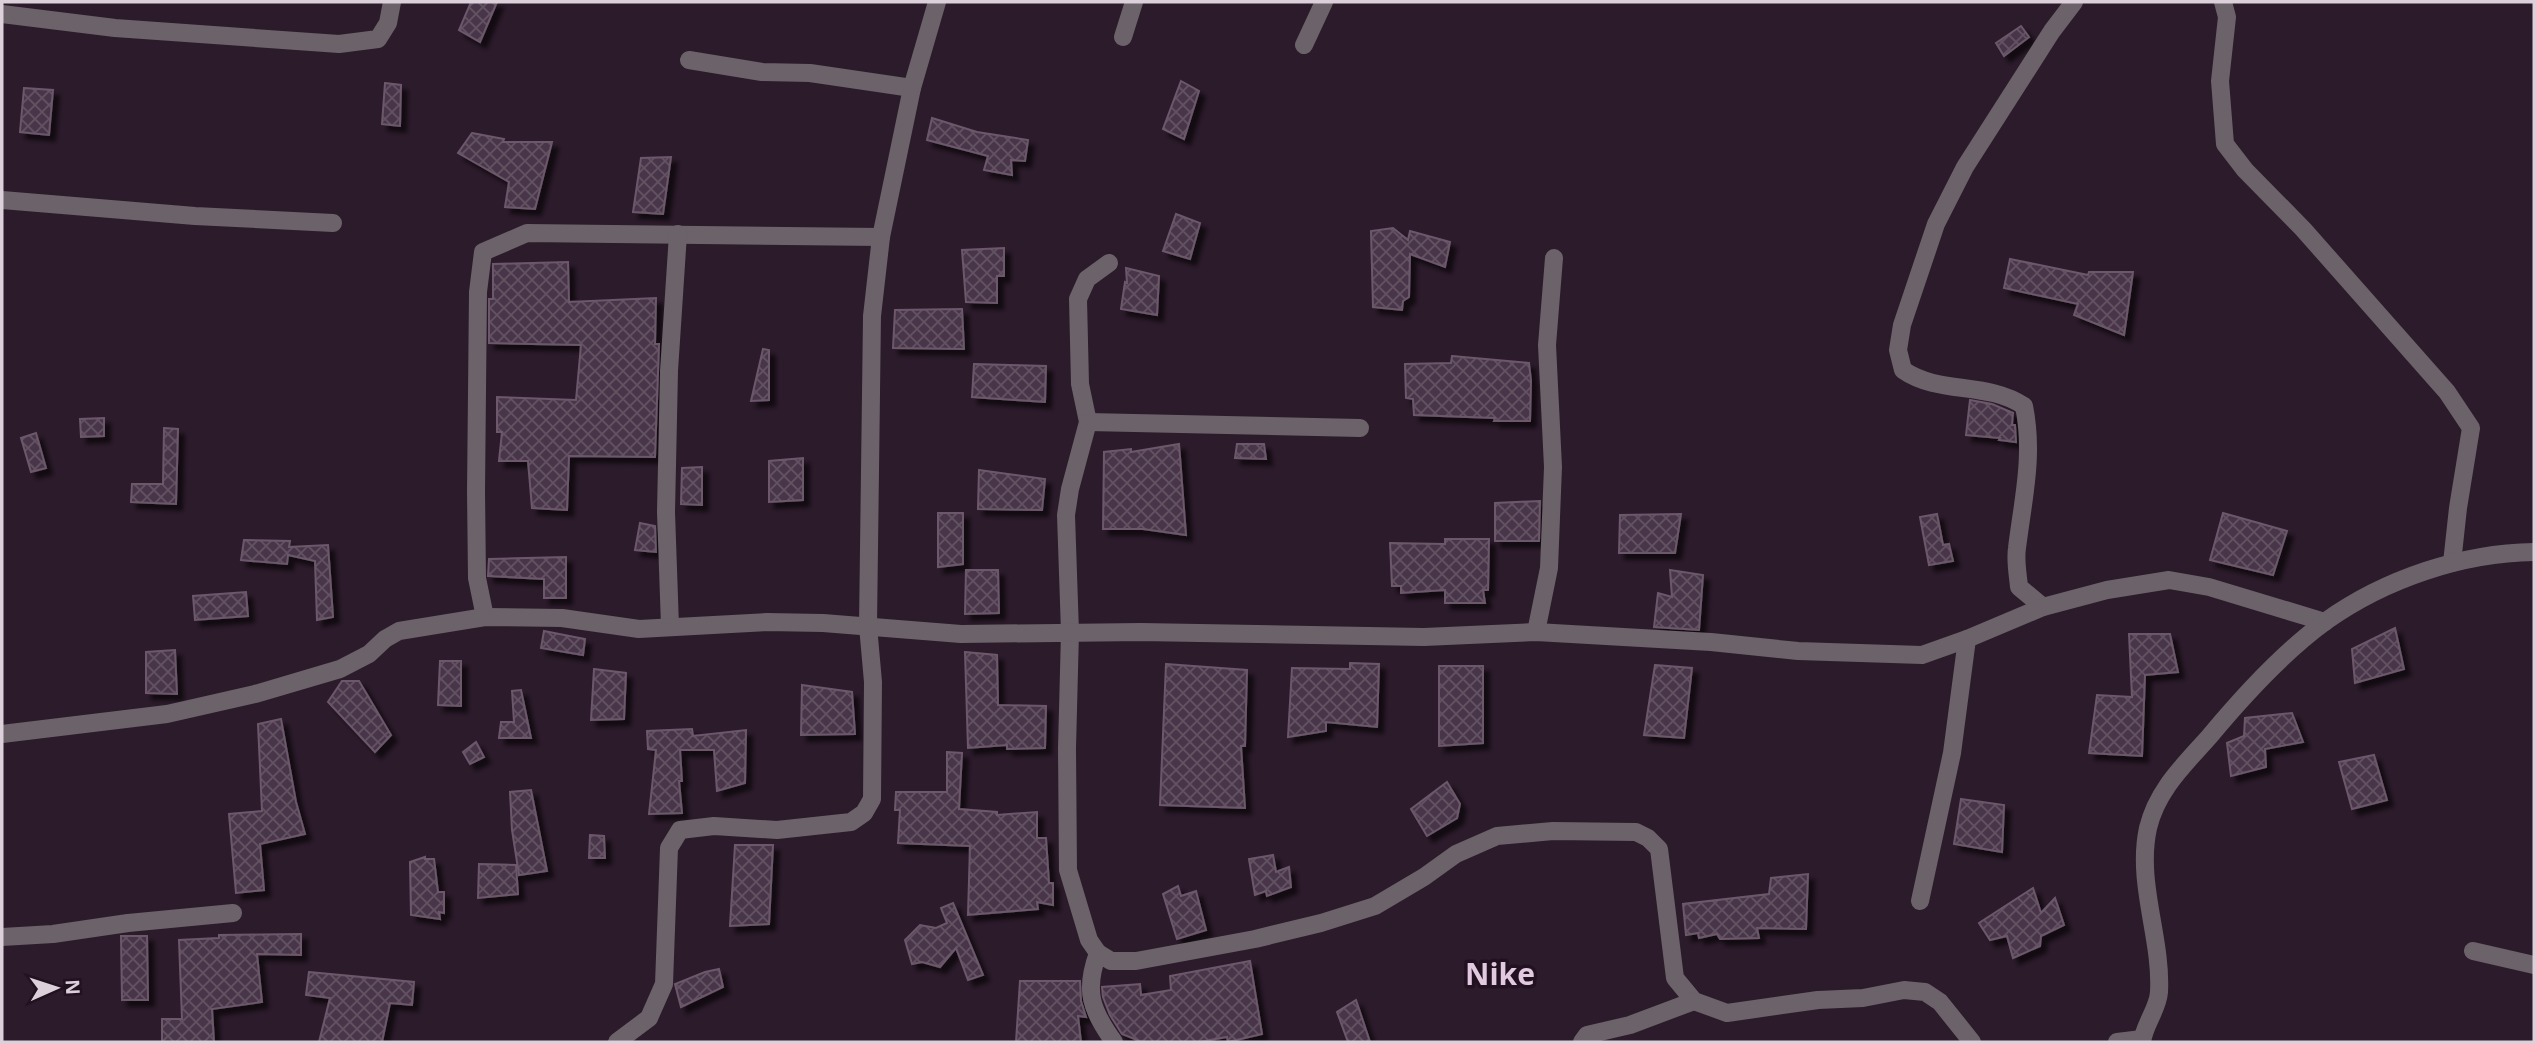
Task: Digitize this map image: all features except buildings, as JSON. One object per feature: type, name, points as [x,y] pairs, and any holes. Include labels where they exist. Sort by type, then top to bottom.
[{"type":"street","points":[[2,14],[115,27],[339,44],[378,40],[388,23],[392,2]]},
{"type":"street","points":[[617,1042],[649,1018],[664,984],[669,848],[680,830],[714,826],[777,830],[851,822],[864,813],[872,799],[873,682],[868,626],[872,316],[881,237],[912,88],[937,2]]},
{"type":"street","points":[[1123,37],[1134,2]]},
{"type":"street","points":[[1304,45],[1324,2]]},
{"type":"street","points":[[2043,607],[2019,587],[2016,551],[2027,487],[2028,426],[2024,405],[2011,397],[1989,390],[1917,379],[1903,370],[1898,350],[1902,325],[1917,273],[1936,224],[1959,178],[2052,31],[2074,2]]},
{"type":"street","points":[[2222,2],[2227,17],[2220,81],[2225,144],[2245,170],[2303,229],[2447,393],[2471,428],[2452,563]]},
{"type":"street","points":[[689,60],[762,72],[810,73],[912,88]]},
{"type":"street","points":[[2,200],[195,216],[333,223]]},
{"type":"street","points":[[485,617],[477,578],[476,491],[478,292],[484,252],[527,233],[881,237]]},
{"type":"street","points":[[670,626],[666,512],[669,371],[678,234]]},
{"type":"street","points":[[1536,632],[1549,568],[1553,467],[1547,345],[1554,258]]},
{"type":"street","points":[[1109,263],[1087,279],[1078,299],[1080,384],[1088,422],[1066,515],[1070,632],[1068,870],[1089,940],[1098,953],[1111,961],[1136,961],[1255,939],[1321,923],[1375,906],[1456,854],[1497,836],[1553,831],[1636,832],[1648,838],[1659,849],[1675,978],[1694,1001],[1727,1013],[1818,1000],[1863,998],[1904,990],[1925,992],[1940,1002],[1972,1042]]},
{"type":"street","points":[[1088,422],[1360,428]]},
{"type":"street","points":[[2117,1042],[2142,1041],[2159,994],[2146,867],[2148,829],[2157,802],[2174,774],[2240,701],[2325,622],[2365,597],[2452,563],[2502,552],[2534,552]]},
{"type":"street","points":[[2,734],[167,714],[255,694],[340,669],[369,654],[399,631],[485,617],[562,618],[639,629],[767,622],[868,626],[961,634],[1070,632],[1424,637],[1536,632],[1798,650],[1922,655],[2043,607],[2107,590],[2169,580],[2210,587],[2325,622]]},
{"type":"street","points":[[1920,901],[1952,753],[1967,639]]},
{"type":"street","points":[[2,937],[53,934],[128,923],[233,913]]},
{"type":"street","points":[[2473,951],[2534,965]]},
{"type":"street","points":[[1098,953],[1090,973],[1093,1007],[1114,1042]]},
{"type":"street","points":[[1582,1042],[1587,1035],[1630,1025],[1694,1001]]},
{"type":"district","name":"Nike","points":[[1500,973]]}]
